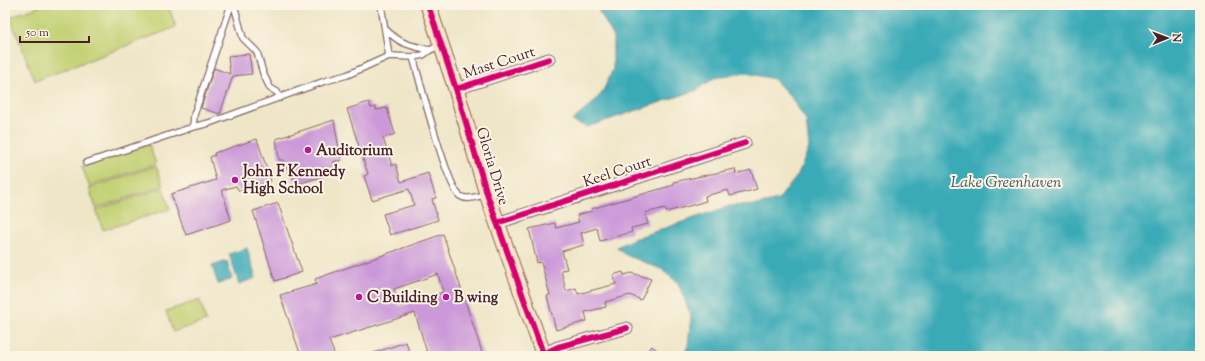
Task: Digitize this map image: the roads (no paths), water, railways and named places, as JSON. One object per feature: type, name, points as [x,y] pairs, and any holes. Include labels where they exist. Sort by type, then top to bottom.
[{"type":"street","name":"Gloria Drive","points":[[428,5],[436,47],[456,89],[487,194],[544,355]]},
{"type":"street","name":"Mast Court","points":[[456,89],[549,59]]},
{"type":"street","name":"Keel Court","points":[[497,223],[745,143]]},
{"type":"street","points":[[544,355],[558,347],[627,328]]},
{"type":"lane","points":[[193,127],[194,116],[230,5]]},
{"type":"lane","points":[[234,5],[243,38],[257,52],[262,73],[270,88],[277,92],[280,98]]},
{"type":"lane","points":[[381,5],[386,30],[388,56]]},
{"type":"lane","points":[[386,30],[397,40],[409,46],[436,47]]},
{"type":"lane","points":[[86,163],[280,98],[325,81],[347,75],[388,56],[413,57],[423,55],[436,47]]},
{"type":"lane","points":[[413,57],[454,188],[459,195],[467,199],[487,194]]},
{"type":"water","name":"Lake Greenhaven","points":[[595,5],[1200,5],[1196,24],[1200,41],[1200,356],[683,356],[688,346],[691,316],[678,283],[661,269],[624,254],[617,247],[633,239],[729,206],[757,205],[778,200],[798,175],[809,148],[806,120],[791,97],[774,79],[746,73],[714,78],[697,90],[587,127],[572,121],[591,105],[602,93],[613,69],[613,35]]},
{"type":"water","points":[[247,248],[256,278],[239,284],[229,254]]},
{"type":"water","points":[[227,261],[232,279],[218,284],[212,266]]},
{"type":"place","name":"Auditorium","points":[[308,150]]},
{"type":"place","name":"John F Kennedy High School","points":[[235,180]]},
{"type":"place","name":"C Building","points":[[359,297]]},
{"type":"place","name":"B wing","points":[[446,297]]}]
